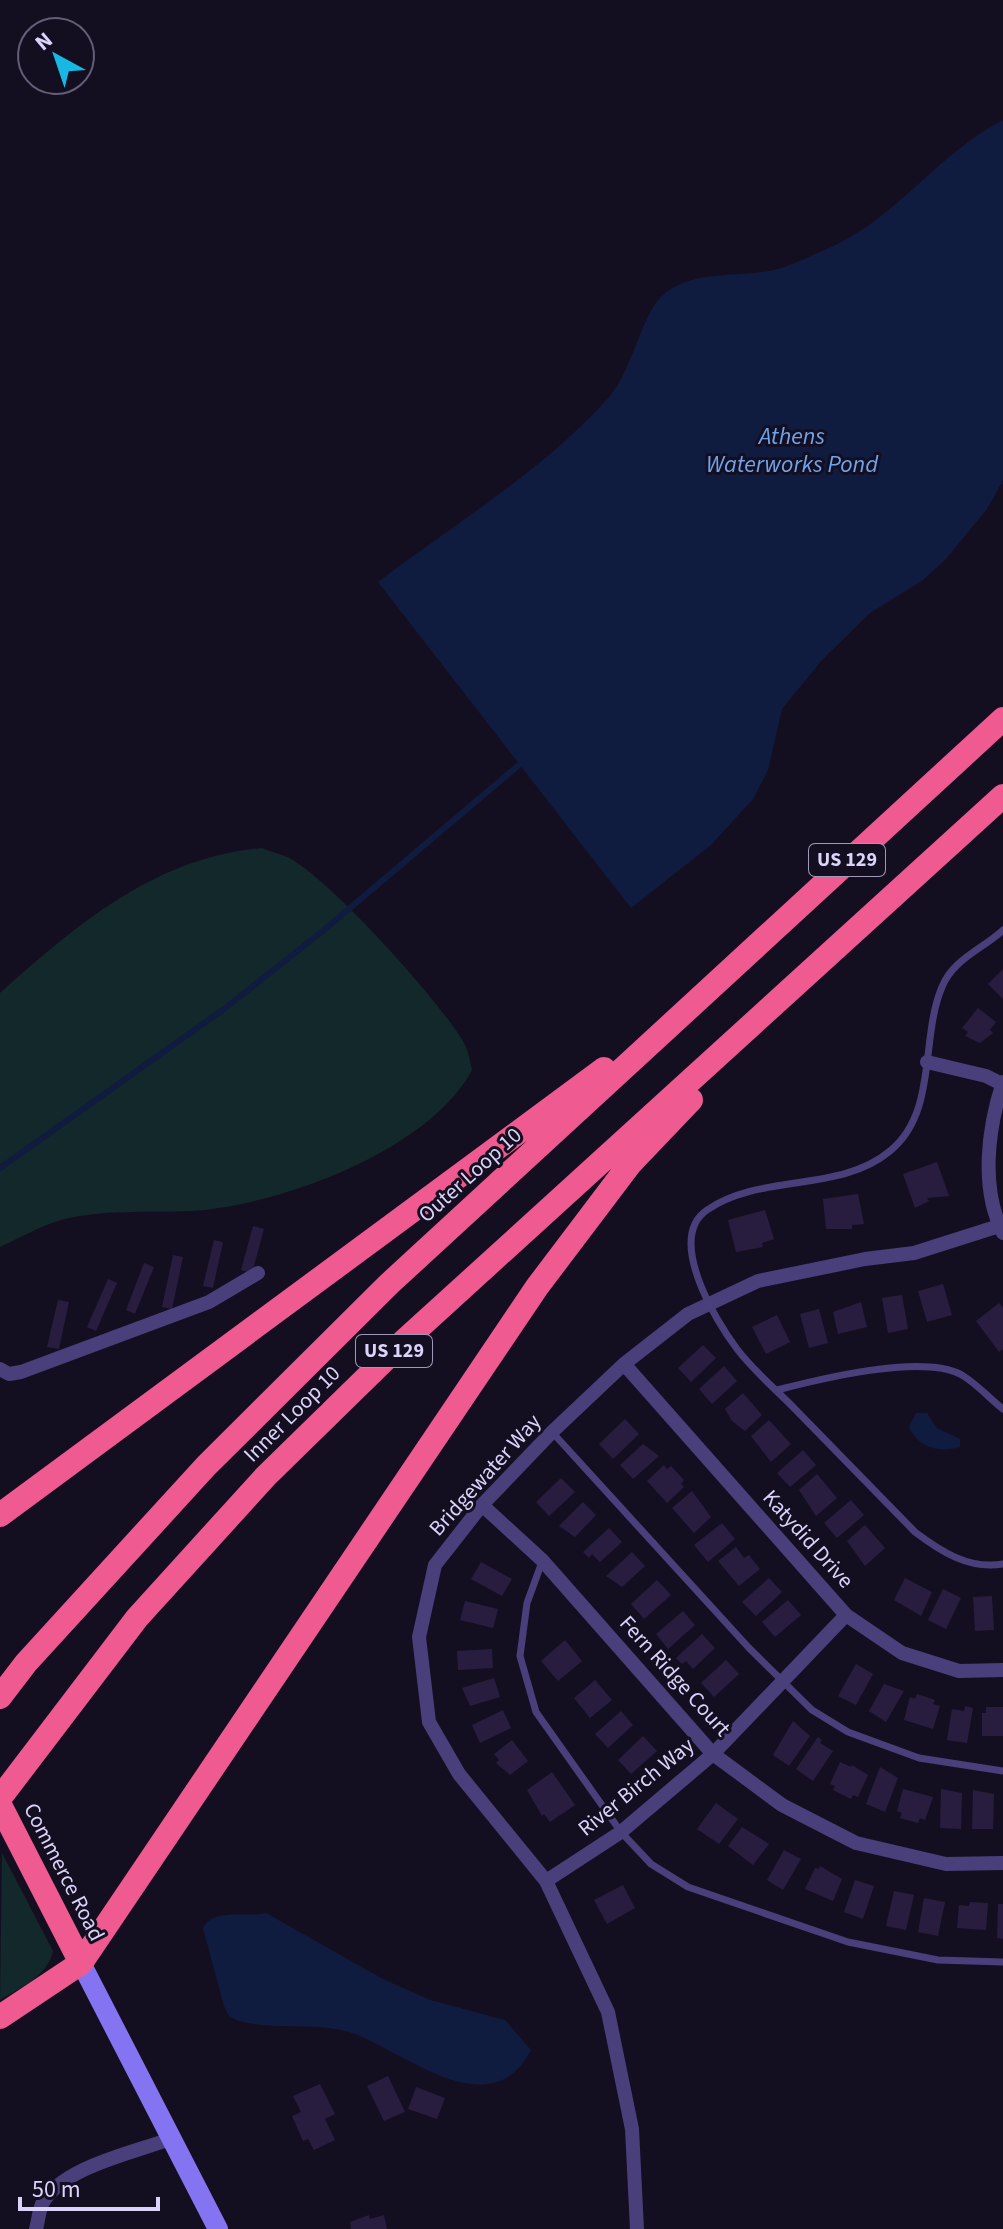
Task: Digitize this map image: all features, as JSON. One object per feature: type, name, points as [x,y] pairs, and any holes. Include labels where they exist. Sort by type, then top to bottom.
[{"type":"highway","name":"Outer Loop 10","points":[[0,1697],[26,1663],[206,1466],[389,1284],[1003,719]]},
{"type":"highway","name":"US 129","points":[[770,1012],[1003,796]]},
{"type":"highway","points":[[0,1515],[692,1002]]},
{"type":"highway","points":[[0,2017],[81,1963],[537,1287],[630,1164],[770,1012]]},
{"type":"highway","name":"Inner Loop 10","points":[[0,1798],[137,1618],[266,1476],[403,1342],[770,1012]]},
{"type":"highway","name":"Commerce Road","points":[[0,1805],[81,1963]]},
{"type":"main road","points":[[81,1963],[218,2229]]},
{"type":"street","points":[[927,1062],[986,1076],[1002,1083],[989,1136],[990,1190],[1001,1230]]},
{"type":"street","name":"Bridgewater Way","points":[[637,2229],[632,2129],[608,2012],[546,1881],[459,1774],[429,1722],[419,1637],[435,1565],[482,1505],[552,1432],[624,1364],[688,1314],[758,1281],[865,1259],[914,1253],[1001,1230]]},
{"type":"street","points":[[0,1369],[9,1374],[21,1372],[209,1302],[258,1273]]},
{"type":"street","name":"Katydid Drive","points":[[624,1364],[846,1615],[902,1653],[959,1671],[1003,1670]]},
{"type":"street","name":"Fern Ridge Court","points":[[482,1505],[542,1560],[713,1754],[782,1805],[856,1843],[946,1864],[1003,1863]]},
{"type":"street","name":"River Birch Way","points":[[546,1881],[621,1832],[713,1754],[846,1615]]},
{"type":"street","points":[[36,2229],[42,2204],[62,2182],[98,2164],[170,2139]]},
{"type":"lane","points":[[1003,930],[955,966],[941,987],[912,1123],[891,1151],[860,1169],[728,1199],[705,1211],[693,1225],[689,1254],[710,1304],[738,1350],[915,1532],[949,1557],[993,1566],[1003,1564]]},
{"type":"lane","points":[[777,1390],[835,1375],[933,1365],[960,1374],[1003,1409]]},
{"type":"lane","points":[[552,1432],[782,1682],[812,1710],[848,1732],[919,1758],[1003,1771]]},
{"type":"lane","points":[[542,1560],[527,1603],[520,1656],[536,1712],[621,1832],[651,1864],[688,1887],[848,1942],[938,1960],[1003,1962]]},
{"type":"green space","points":[[262,848],[291,859],[310,872],[383,943],[450,1022],[465,1044],[472,1070],[451,1099],[422,1126],[387,1149],[306,1186],[224,1207],[109,1213],[61,1220],[0,1247],[0,993],[89,919],[152,880],[223,854]]},
{"type":"green space","points":[[2,1853],[53,1951],[39,1974],[0,2000]]},
{"type":"water","name":"Athens Waterworks Pond","points":[[1003,120],[1003,480],[987,509],[945,560],[923,580],[870,613],[822,660],[782,709],[768,770],[753,799],[711,845],[631,908],[378,582],[529,471],[585,423],[617,386],[655,304],[674,287],[702,278],[778,269],[853,236],[896,204],[957,151]]},
{"type":"water","points":[[916,1413],[927,1413],[937,1428],[960,1439],[960,1447],[937,1449],[918,1440],[909,1427]]},
{"type":"water","points":[[266,1913],[383,1979],[430,2000],[505,2020],[531,2050],[514,2072],[494,2083],[471,2084],[423,2068],[341,2030],[253,2024],[229,2016],[203,1928],[223,1915]]},
{"type":"building","points":[[1003,969],[1003,999],[988,984]]},
{"type":"building","points":[[978,1008],[996,1022],[990,1030],[993,1033],[980,1043],[965,1036],[968,1032],[962,1028]]},
{"type":"building","points":[[937,1162],[949,1196],[927,1198],[929,1201],[915,1208],[903,1174]]},
{"type":"building","points":[[858,1194],[864,1224],[852,1225],[852,1229],[826,1229],[823,1199]]},
{"type":"building","points":[[765,1210],[774,1239],[762,1243],[763,1247],[736,1252],[728,1220]]},
{"type":"building","points":[[253,1226],[264,1229],[252,1273],[241,1270]]},
{"type":"building","points":[[214,1240],[223,1242],[213,1288],[203,1286]]},
{"type":"building","points":[[173,1255],[183,1257],[172,1309],[162,1307]]},
{"type":"building","points":[[144,1263],[154,1267],[135,1314],[126,1310]]},
{"type":"building","points":[[108,1279],[117,1283],[96,1331],[87,1327]]},
{"type":"building","points":[[943,1284],[952,1315],[927,1322],[918,1291]]},
{"type":"building","points":[[902,1295],[908,1329],[888,1333],[882,1298]]},
{"type":"building","points":[[58,1300],[69,1302],[59,1349],[47,1347]]},
{"type":"building","points":[[861,1302],[867,1327],[838,1334],[833,1312]]},
{"type":"building","points":[[999,1303],[1003,1308],[1003,1349],[999,1352],[976,1321]]},
{"type":"building","points":[[819,1309],[828,1343],[809,1348],[800,1314]]},
{"type":"building","points":[[777,1315],[790,1342],[766,1354],[752,1327]]},
{"type":"building","points":[[703,1345],[716,1358],[691,1382],[678,1368]]},
{"type":"building","points":[[724,1366],[737,1381],[712,1404],[699,1389]]},
{"type":"building","points":[[743,1393],[762,1415],[745,1431],[732,1421],[725,1409]]},
{"type":"building","points":[[625,1419],[639,1434],[613,1459],[599,1444]]},
{"type":"building","points":[[769,1420],[791,1444],[771,1462],[751,1436]]},
{"type":"building","points":[[643,1444],[659,1456],[633,1479],[620,1465]]},
{"type":"building","points":[[803,1450],[816,1465],[790,1487],[777,1473]]},
{"type":"building","points":[[664,1465],[667,1469],[671,1466],[684,1480],[681,1484],[684,1487],[667,1503],[647,1481]]},
{"type":"building","points":[[817,1474],[837,1498],[816,1516],[799,1490]]},
{"type":"building","points":[[561,1478],[575,1492],[549,1516],[536,1502]]},
{"type":"building","points":[[692,1491],[711,1517],[694,1533],[672,1508]]},
{"type":"building","points":[[851,1500],[864,1515],[837,1538],[824,1523]]},
{"type":"building","points":[[583,1502],[596,1515],[575,1537],[559,1526]]},
{"type":"building","points":[[722,1523],[735,1539],[708,1562],[694,1545]]},
{"type":"building","points":[[865,1525],[885,1548],[865,1566],[847,1541]]},
{"type":"building","points":[[609,1528],[622,1542],[600,1562],[592,1554],[589,1558],[583,1552]]},
{"type":"building","points":[[736,1547],[744,1558],[749,1555],[760,1569],[739,1586],[718,1561]]},
{"type":"building","points":[[632,1552],[645,1566],[622,1587],[606,1576]]},
{"type":"building","points":[[481,1562],[512,1579],[502,1596],[471,1579]]},
{"type":"building","points":[[769,1578],[782,1592],[756,1616],[742,1602]]},
{"type":"building","points":[[905,1578],[932,1592],[921,1616],[894,1600]]},
{"type":"building","points":[[657,1580],[671,1595],[644,1619],[631,1604]]},
{"type":"building","points":[[943,1589],[961,1598],[946,1629],[928,1620]]},
{"type":"building","points":[[992,1596],[994,1630],[975,1631],[973,1597]]},
{"type":"building","points":[[788,1600],[801,1615],[775,1637],[762,1622]]},
{"type":"building","points":[[465,1601],[498,1609],[493,1628],[460,1620]]},
{"type":"building","points":[[683,1611],[695,1625],[668,1649],[656,1634]]},
{"type":"building","points":[[702,1634],[715,1648],[693,1669],[686,1661],[682,1664],[676,1658]]},
{"type":"building","points":[[565,1640],[582,1661],[558,1681],[541,1661]]},
{"type":"building","points":[[492,1649],[493,1668],[458,1670],[457,1651]]},
{"type":"building","points":[[726,1660],[739,1674],[714,1697],[701,1683]]},
{"type":"building","points":[[856,1664],[873,1674],[856,1705],[838,1696]]},
{"type":"building","points":[[494,1678],[500,1697],[470,1706],[462,1688]]},
{"type":"building","points":[[595,1680],[612,1700],[590,1718],[574,1698]]},
{"type":"building","points":[[884,1684],[904,1691],[886,1722],[869,1711]]},
{"type":"building","points":[[917,1694],[935,1700],[933,1704],[940,1706],[933,1729],[904,1720],[910,1697],[915,1699]]},
{"type":"building","points":[[965,1706],[973,1708],[967,1743],[947,1740],[952,1709],[964,1711]]},
{"type":"building","points":[[986,1707],[1003,1707],[1003,1736],[982,1736],[982,1713],[986,1713]]},
{"type":"building","points":[[503,1710],[511,1728],[480,1743],[472,1725]]},
{"type":"building","points":[[621,1711],[633,1725],[608,1748],[595,1734]]},
{"type":"building","points":[[793,1721],[810,1736],[789,1766],[773,1755]]},
{"type":"building","points":[[643,1736],[657,1751],[631,1774],[618,1760]]},
{"type":"building","points":[[818,1737],[822,1740],[820,1743],[833,1751],[813,1781],[796,1769]]},
{"type":"building","points":[[512,1740],[528,1761],[510,1775],[496,1763],[499,1760],[494,1754]]},
{"type":"building","points":[[840,1762],[868,1775],[858,1797],[853,1795],[851,1799],[833,1790],[835,1786],[830,1784]]},
{"type":"building","points":[[880,1767],[898,1778],[885,1812],[866,1804]]},
{"type":"building","points":[[552,1772],[575,1805],[550,1822],[544,1814],[542,1816],[527,1790]]},
{"type":"building","points":[[903,1789],[933,1797],[925,1820],[920,1818],[918,1823],[900,1818],[902,1813],[897,1811]]},
{"type":"building","points":[[941,1789],[962,1793],[961,1829],[940,1828]]},
{"type":"building","points":[[973,1790],[994,1794],[993,1829],[972,1829]]},
{"type":"building","points":[[716,1803],[738,1819],[719,1844],[697,1829]]},
{"type":"building","points":[[742,1827],[769,1844],[753,1865],[728,1846]]},
{"type":"building","points":[[784,1850],[801,1859],[783,1890],[767,1880]]},
{"type":"building","points":[[820,1866],[842,1879],[833,1901],[805,1889],[815,1868],[819,1869]]},
{"type":"building","points":[[855,1880],[874,1886],[863,1919],[844,1912]]},
{"type":"building","points":[[623,1885],[635,1908],[607,1924],[594,1900]]},
{"type":"building","points":[[894,1891],[914,1895],[906,1930],[886,1926]]},
{"type":"building","points":[[924,1898],[945,1902],[938,1936],[918,1932]]},
{"type":"building","points":[[970,1902],[988,1903],[986,1930],[957,1928],[959,1905],[969,1906]]},
{"type":"building","points":[[998,1904],[1003,1904],[1003,1939],[997,1938]]},
{"type":"building","points":[[388,2076],[405,2112],[384,2121],[367,2086]]},
{"type":"building","points":[[320,2084],[335,2114],[325,2119],[335,2140],[314,2150],[308,2139],[303,2141],[292,2116],[301,2112],[293,2096]]},
{"type":"building","points":[[416,2087],[445,2098],[437,2119],[408,2109]]},
{"type":"building","points":[[369,2215],[370,2219],[384,2215],[387,2229],[351,2229],[350,2222]]},
{"type":"waterway","points":[[0,1168],[224,1009],[324,930],[520,764]]}]
